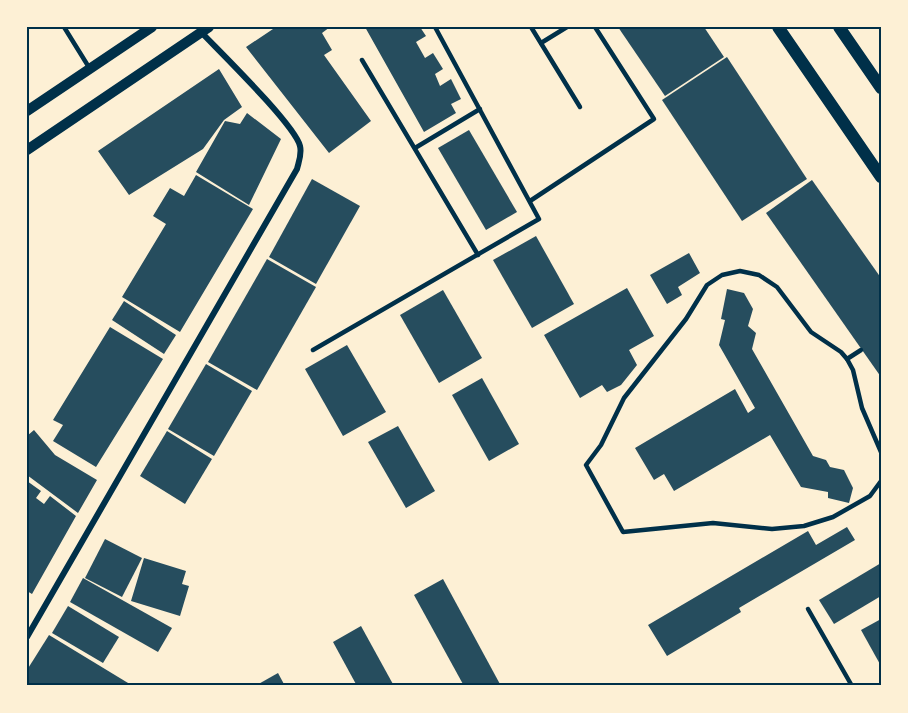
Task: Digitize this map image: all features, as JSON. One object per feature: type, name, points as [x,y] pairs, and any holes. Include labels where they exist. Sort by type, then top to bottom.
[{"type":"main road","points":[[778,27],[881,177]]},
{"type":"main road","points":[[839,27],[880,83]]},
{"type":"street","points":[[27,111],[152,27]]},
{"type":"street","points":[[27,150],[205,29],[288,125],[300,146],[297,169],[27,637]]},
{"type":"lane","points":[[64,27],[90,69]]},
{"type":"lane","points":[[313,350],[539,219],[435,27]]},
{"type":"lane","points":[[531,27],[580,107]]},
{"type":"lane","points":[[541,43],[567,27]]},
{"type":"lane","points":[[530,201],[654,119],[595,27]]},
{"type":"lane","points":[[362,60],[478,255]]},
{"type":"lane","points":[[415,148],[480,110]]},
{"type":"lane","points":[[881,452],[862,408],[853,370],[847,359],[841,352],[811,332],[777,287],[759,275],[740,271],[722,275],[707,285],[686,319],[624,398],[601,445],[586,465],[623,532],[713,523],[772,529],[804,526],[833,517],[870,496],[881,481]]},
{"type":"lane","points":[[847,359],[861,350]]},
{"type":"lane","points":[[808,609],[852,686]]},
{"type":"building","points":[[276,27],[330,27],[322,33],[332,50],[324,55],[371,121],[329,153],[246,47]]},
{"type":"building","points":[[365,27],[420,27],[426,36],[416,42],[425,58],[433,53],[443,69],[435,74],[440,86],[451,79],[461,99],[451,104],[456,113],[424,132]]},
{"type":"building","points":[[618,27],[704,27],[724,57],[665,96]]},
{"type":"building","points":[[727,57],[807,179],[742,221],[662,100]]},
{"type":"building","points":[[219,69],[242,107],[224,120],[203,149],[129,195],[98,151]]},
{"type":"building","points":[[247,113],[281,139],[249,205],[196,172],[225,121],[240,124]]},
{"type":"building","points":[[469,130],[517,212],[486,230],[438,148]]},
{"type":"building","points":[[196,175],[253,209],[180,332],[122,297],[166,224],[153,216],[170,188],[184,196]]},
{"type":"building","points":[[312,179],[360,206],[316,284],[269,257]]},
{"type":"building","points":[[812,180],[881,278],[881,377],[766,213]]},
{"type":"building","points":[[536,236],[574,304],[532,328],[493,260]]},
{"type":"building","points":[[689,253],[700,273],[678,287],[682,295],[667,304],[650,275]]},
{"type":"building","points":[[267,259],[316,287],[257,390],[208,362]]},
{"type":"building","points":[[627,288],[654,336],[629,350],[637,365],[621,385],[607,392],[602,385],[580,398],[544,335]]},
{"type":"building","points":[[727,289],[744,293],[753,309],[748,326],[756,333],[752,349],[813,456],[826,460],[830,467],[844,470],[853,488],[849,503],[828,498],[828,492],[801,487],[770,435],[674,491],[664,474],[654,480],[635,448],[735,389],[748,413],[755,408],[719,345],[725,320],[721,319]]},
{"type":"building","points":[[443,290],[482,358],[439,383],[400,315]]},
{"type":"building","points":[[124,301],[176,335],[164,354],[112,320]]},
{"type":"building","points":[[110,327],[163,359],[96,467],[53,441],[63,425],[53,420]]},
{"type":"building","points":[[347,345],[386,412],[343,436],[305,369]]},
{"type":"building","points":[[206,364],[252,391],[214,456],[168,429]]},
{"type":"building","points":[[482,378],[519,444],[489,461],[452,395]]},
{"type":"building","points":[[398,426],[435,491],[406,508],[368,442]]},
{"type":"building","points":[[34,430],[55,455],[97,480],[78,513],[27,475],[27,436]]},
{"type":"building","points":[[167,431],[212,459],[185,504],[140,476]]},
{"type":"building","points":[[27,481],[41,491],[36,498],[44,504],[50,496],[76,516],[32,594],[27,591]]},
{"type":"building","points":[[847,527],[855,540],[739,608],[741,612],[667,656],[648,625],[808,531],[816,545]]},
{"type":"building","points":[[105,539],[142,558],[122,597],[85,578]]},
{"type":"building","points":[[144,558],[186,571],[182,584],[189,586],[180,616],[131,601]]},
{"type":"building","points":[[881,563],[881,596],[834,624],[819,600]]},
{"type":"building","points":[[83,578],[172,628],[158,652],[70,602]]},
{"type":"building","points":[[443,579],[501,686],[464,686],[414,595]]},
{"type":"building","points":[[68,606],[119,637],[103,663],[52,633]]},
{"type":"building","points":[[881,619],[881,666],[861,630]]},
{"type":"building","points":[[361,626],[394,686],[357,686],[333,642]]},
{"type":"building","points":[[49,635],[133,686],[27,686],[27,670]]},
{"type":"building","points":[[278,673],[285,686],[255,686]]}]
